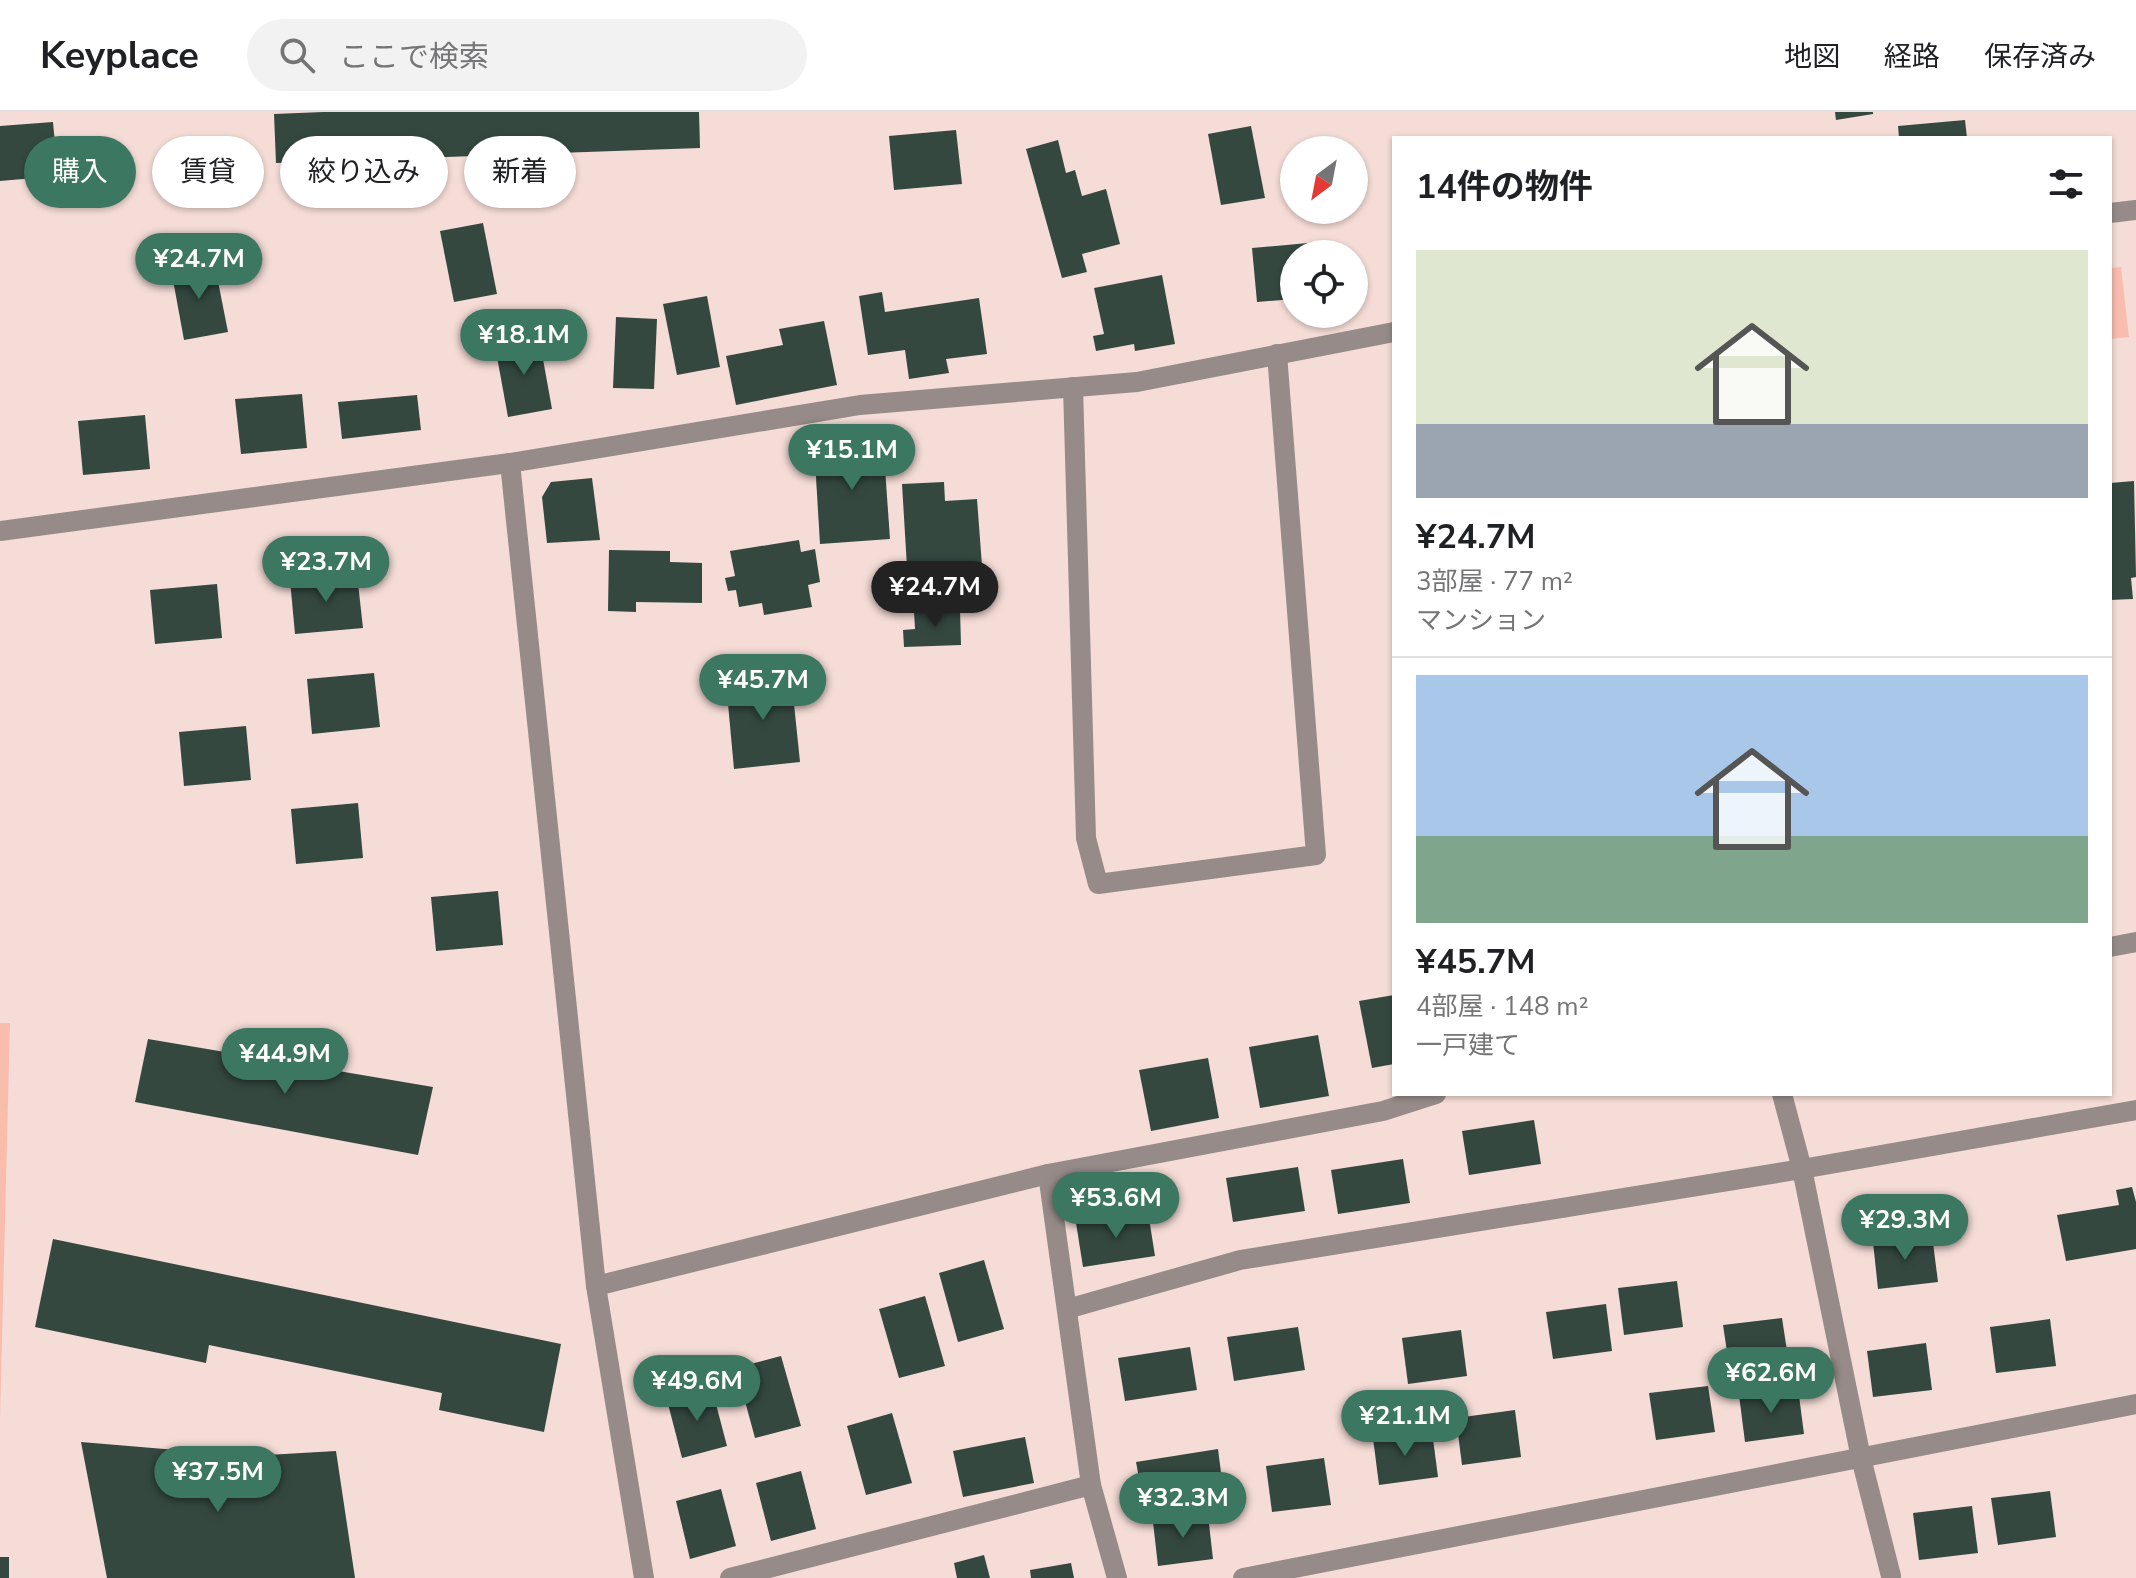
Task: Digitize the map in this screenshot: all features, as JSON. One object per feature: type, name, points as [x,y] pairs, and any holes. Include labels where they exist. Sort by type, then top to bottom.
[{"type":"street","points":[[2112,213],[2136,210]]},
{"type":"street","points":[[0,531],[510,463],[860,405],[1137,382],[1392,332]]},
{"type":"street","points":[[1073,387],[1086,838],[1098,884],[1316,855],[1277,354]]},
{"type":"street","points":[[510,463],[596,1286],[644,1578]]},
{"type":"street","points":[[2112,947],[2136,942]]},
{"type":"street","points":[[596,1286],[1048,1174],[1383,1111],[1430,1096]]},
{"type":"street","points":[[1783,1096],[1802,1169],[1861,1458],[1891,1576]]},
{"type":"street","points":[[1067,1309],[1240,1260],[1802,1169],[2136,1110]]},
{"type":"street","points":[[1048,1174],[1091,1485],[1117,1578]]},
{"type":"street","points":[[1243,1578],[2136,1404]]},
{"type":"street","points":[[730,1578],[1091,1485]]},
{"type":"shaded area","points":[[2121,267],[2129,337],[2112,339],[2112,268]]},
{"type":"shaded area","points":[[0,1023],[10,1023],[0,1419]]},
{"type":"building","points":[[699,112],[700,148],[576,152],[576,136],[464,136],[464,156],[448,157],[448,136],[280,136],[280,163],[276,163],[274,114]]},
{"type":"building","points":[[1835,112],[1873,112],[1873,114],[1836,120]]},
{"type":"building","points":[[1965,120],[1967,136],[1899,136],[1898,126]]},
{"type":"building","points":[[53,122],[54,136],[24,136],[24,179],[0,181],[0,126]]},
{"type":"building","points":[[1251,126],[1265,198],[1221,205],[1208,134]]},
{"type":"building","points":[[956,130],[962,184],[894,190],[889,136]]},
{"type":"building","points":[[1058,140],[1066,173],[1075,170],[1082,196],[1106,189],[1120,244],[1082,254],[1087,272],[1062,278],[1026,149]]},
{"type":"building","points":[[483,223],[497,294],[454,302],[440,231]]},
{"type":"building","points":[[1280,245],[1280,300],[1257,302],[1252,248]]},
{"type":"building","points":[[214,261],[228,332],[184,340],[171,269]]},
{"type":"building","points":[[1162,275],[1175,344],[1135,351],[1134,344],[1096,351],[1093,336],[1104,334],[1094,288]]},
{"type":"building","points":[[882,292],[885,312],[979,298],[987,354],[946,359],[949,373],[909,379],[905,350],[868,355],[859,296]]},
{"type":"building","points":[[707,296],[720,367],[677,375],[663,304]]},
{"type":"building","points":[[616,317],[657,319],[654,389],[613,388]]},
{"type":"building","points":[[824,321],[837,385],[736,405],[726,356],[783,345],[779,329]]},
{"type":"building","points":[[539,337],[552,409],[508,417],[495,346]]},
{"type":"building","points":[[302,394],[307,448],[241,454],[235,399]]},
{"type":"building","points":[[417,395],[421,430],[342,439],[338,402]]},
{"type":"building","points":[[145,415],[150,469],[83,475],[78,421]]},
{"type":"building","points":[[883,440],[890,539],[820,544],[814,444]]},
{"type":"building","points":[[592,478],[600,540],[547,543],[542,497],[551,482]]},
{"type":"building","points":[[2134,481],[2136,577],[2131,578],[2133,599],[2112,600],[2112,483]]},
{"type":"building","points":[[944,482],[945,501],[977,499],[983,579],[908,584],[902,484]]},
{"type":"building","points":[[799,540],[801,552],[815,549],[820,582],[808,585],[812,607],[764,615],[762,603],[739,607],[736,590],[728,591],[725,578],[735,576],[730,551]]},
{"type":"building","points":[[609,550],[670,551],[670,562],[702,563],[702,603],[636,602],[636,612],[608,611]]},
{"type":"building","points":[[357,574],[363,628],[295,634],[290,580]]},
{"type":"building","points":[[217,584],[222,638],[155,644],[150,590]]},
{"type":"building","points":[[960,609],[961,645],[904,647],[903,630],[915,629],[914,611]]},
{"type":"building","points":[[374,673],[380,727],[312,734],[307,679]]},
{"type":"building","points":[[791,675],[800,762],[734,769],[726,682]]},
{"type":"building","points":[[246,726],[251,780],[184,786],[179,732]]},
{"type":"building","points":[[358,803],[363,858],[296,864],[291,809]]},
{"type":"building","points":[[498,891],[503,945],[436,951],[431,897]]},
{"type":"building","points":[[1392,995],[1392,1064],[1372,1068],[1359,1001]]},
{"type":"building","points":[[1318,1035],[1329,1096],[1260,1108],[1249,1047]]},
{"type":"building","points":[[148,1039],[433,1087],[418,1155],[135,1102]]},
{"type":"building","points":[[1208,1058],[1219,1118],[1151,1131],[1139,1070]]},
{"type":"building","points":[[1534,1120],[1541,1164],[1469,1175],[1462,1131]]},
{"type":"building","points":[[1403,1159],[1410,1203],[1338,1214],[1331,1170]]},
{"type":"building","points":[[1298,1167],[1305,1211],[1233,1222],[1226,1178]]},
{"type":"building","points":[[2132,1187],[2136,1202],[2136,1249],[2066,1261],[2057,1215],[2119,1205],[2116,1190]]},
{"type":"building","points":[[1148,1212],[1155,1256],[1083,1267],[1076,1223]]},
{"type":"building","points":[[1932,1235],[1938,1282],[1878,1289],[1873,1242]]},
{"type":"building","points":[[53,1239],[561,1344],[544,1432],[439,1410],[442,1393],[209,1345],[206,1363],[35,1327]]},
{"type":"building","points":[[984,1260],[1004,1329],[958,1342],[939,1273]]},
{"type":"building","points":[[1677,1281],[1683,1327],[1624,1335],[1618,1288]]},
{"type":"building","points":[[925,1296],[945,1366],[899,1378],[879,1309]]},
{"type":"building","points":[[1606,1304],[1612,1351],[1553,1359],[1546,1312]]},
{"type":"building","points":[[1782,1318],[1789,1364],[1730,1372],[1723,1325]]},
{"type":"building","points":[[2050,1319],[2056,1366],[1996,1373],[1990,1327]]},
{"type":"building","points":[[1298,1327],[1305,1370],[1234,1381],[1227,1337]]},
{"type":"building","points":[[1461,1330],[1467,1376],[1408,1384],[1402,1338]]},
{"type":"building","points":[[1926,1343],[1932,1390],[1873,1397],[1867,1351]]},
{"type":"building","points":[[1190,1347],[1197,1390],[1125,1401],[1118,1358]]},
{"type":"building","points":[[781,1356],[801,1426],[755,1438],[736,1368]]},
{"type":"building","points":[[1708,1386],[1715,1432],[1656,1440],[1649,1393]]},
{"type":"building","points":[[1798,1388],[1804,1434],[1745,1442],[1739,1395]]},
{"type":"building","points":[[712,1389],[727,1446],[682,1458],[667,1400]]},
{"type":"building","points":[[1515,1410],[1521,1457],[1462,1465],[1456,1418]]},
{"type":"building","points":[[892,1413],[912,1483],[866,1495],[847,1426]]},
{"type":"building","points":[[1432,1431],[1438,1477],[1379,1485],[1373,1438]]},
{"type":"building","points":[[1025,1437],[1034,1483],[963,1497],[953,1451]]},
{"type":"building","points":[[81,1442],[248,1456],[336,1451],[355,1578],[107,1578]]},
{"type":"building","points":[[1218,1449],[1224,1496],[1144,1505],[1136,1462]]},
{"type":"building","points":[[1324,1458],[1331,1505],[1272,1512],[1266,1466]]},
{"type":"building","points":[[801,1471],[816,1529],[771,1541],[756,1483]]},
{"type":"building","points":[[721,1489],[736,1546],[690,1559],[676,1501]]},
{"type":"building","points":[[2050,1491],[2056,1537],[1998,1545],[1991,1498]]},
{"type":"building","points":[[1972,1506],[1978,1553],[1919,1560],[1913,1513]]},
{"type":"building","points":[[1208,1515],[1213,1559],[1158,1566],[1153,1522]]},
{"type":"building","points":[[984,1555],[990,1578],[957,1578],[954,1563]]},
{"type":"building","points":[[0,1557],[9,1557],[9,1578],[0,1578]]},
{"type":"building","points":[[1071,1563],[1074,1578],[1031,1578],[1030,1570]]}]
